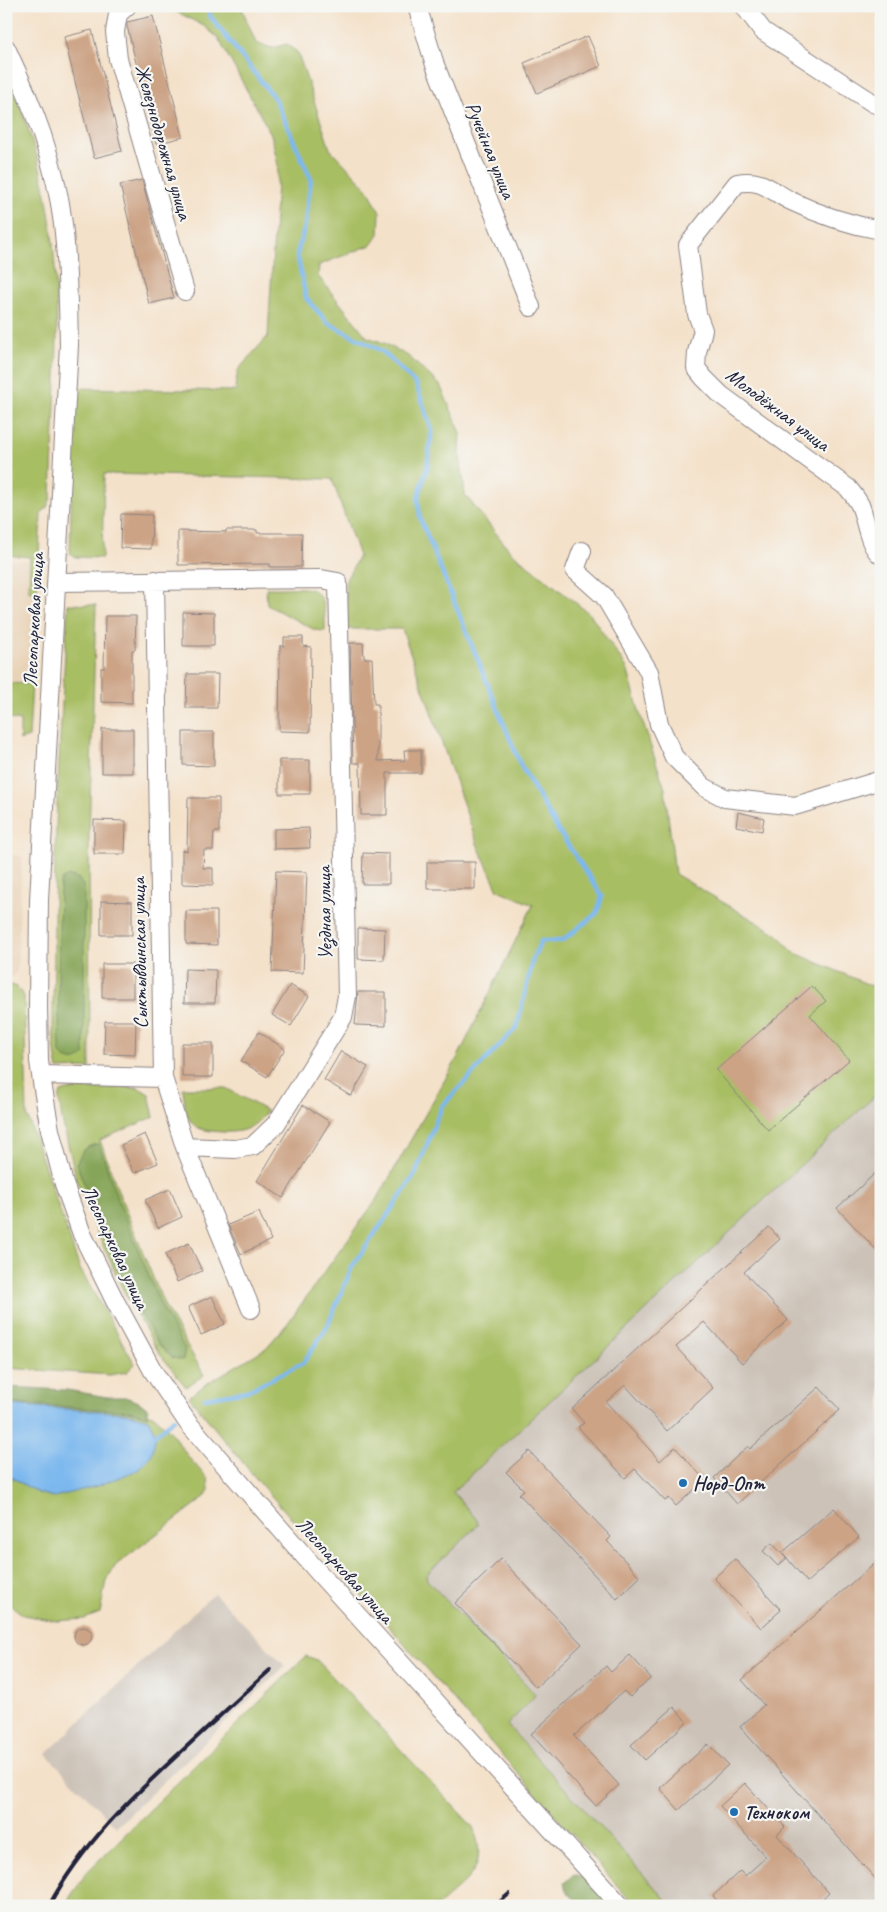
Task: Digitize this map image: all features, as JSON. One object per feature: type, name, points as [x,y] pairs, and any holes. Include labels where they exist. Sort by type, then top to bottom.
[{"type":"street","name":"Железнодорожная улица","points":[[127,6],[118,14],[114,32],[118,59],[186,291]]},
{"type":"street","name":"Ручейная улица","points":[[417,6],[434,65],[531,307]]},
{"type":"street","points":[[744,6],[763,31],[873,103],[881,106]]},
{"type":"street","name":"Лесопарковая улица","points":[[6,48],[24,86],[49,158],[63,223],[68,286],[69,345],[39,900],[38,1006],[41,1075],[50,1130],[64,1184],[82,1234],[115,1301],[144,1353],[188,1423],[319,1573],[621,1906]]},
{"type":"street","name":"Молодёжная улица","points":[[881,230],[832,217],[791,201],[762,184],[749,181],[737,183],[688,245],[697,314],[703,330],[696,368],[721,395],[848,488],[860,504],[866,527],[877,552],[881,555]]},
{"type":"street","points":[[582,551],[575,570],[604,596],[639,655],[649,672],[659,724],[674,757],[704,788],[724,798],[795,806],[881,780]]},
{"type":"street","name":"Уездная улица","points":[[155,580],[320,578],[338,582],[347,996],[343,1017],[276,1124],[253,1146],[235,1149],[185,1147]]},
{"type":"street","points":[[57,582],[155,580]]},
{"type":"street","name":"Сыктывдинская улица","points":[[155,580],[163,1078],[185,1147],[251,1309]]},
{"type":"street","points":[[41,1075],[163,1078]]},
{"type":"shaded area","points":[[6,560],[37,561],[29,711],[6,710]]},
{"type":"shaded area","points":[[6,855],[22,856],[17,972],[11,977],[6,977]]},
{"type":"shaded area","points":[[881,1090],[881,1906],[672,1906],[507,1725],[370,1570]]},
{"type":"shaded area","points":[[214,1593],[285,1666],[116,1827],[46,1754]]},
{"type":"green space","points":[[174,6],[241,6],[256,43],[272,48],[287,44],[298,53],[330,149],[368,189],[380,213],[379,234],[371,245],[319,265],[318,276],[367,337],[384,343],[408,356],[440,385],[461,433],[460,454],[465,495],[512,553],[590,614],[627,668],[665,789],[675,874],[777,934],[793,952],[881,990],[881,1090],[453,1492],[477,1520],[478,1525],[426,1575],[427,1580],[535,1694],[507,1725],[672,1906],[635,1906],[345,1577],[263,1487],[189,1397],[206,1384],[266,1348],[287,1324],[379,1196],[459,1055],[533,905],[498,890],[478,846],[402,629],[346,629],[346,580],[359,556],[332,479],[104,474],[102,558],[75,557],[70,553],[74,388],[238,391],[235,387],[238,370],[268,336],[278,165],[271,134],[218,38],[204,26],[175,11]]},
{"type":"green space","points":[[6,80],[21,110],[41,173],[50,218],[55,264],[57,358],[51,498],[41,514],[37,591],[32,593],[29,591],[30,557],[6,555]]},
{"type":"green space","points":[[266,588],[304,588],[318,594],[325,614],[325,631],[315,630],[267,605]]},
{"type":"green space","points":[[68,604],[96,605],[89,837],[90,1068],[58,1069],[53,1028],[55,868]]},
{"type":"green space","points":[[6,683],[32,684],[29,737],[20,740],[20,721],[6,718]]},
{"type":"green space","points":[[69,876],[78,878],[84,887],[84,1055],[75,1060],[60,1054],[58,981],[60,884],[62,879]]},
{"type":"green space","points":[[6,984],[17,987],[24,996],[27,1115],[80,1269],[135,1364],[127,1372],[110,1375],[6,1368]]},
{"type":"green space","points":[[139,1088],[149,1094],[154,1117],[100,1140],[120,1196],[165,1307],[204,1375],[186,1387],[159,1353],[123,1290],[96,1230],[77,1181],[62,1120],[59,1099],[61,1092],[67,1090]]},
{"type":"green space","points":[[183,1088],[226,1088],[267,1111],[256,1123],[243,1130],[229,1132],[203,1130],[191,1122],[187,1115]]},
{"type":"green space","points":[[99,1144],[117,1198],[162,1308],[185,1349],[183,1360],[173,1358],[159,1345],[137,1308],[112,1258],[77,1162],[85,1149]]},
{"type":"green space","points":[[6,1387],[67,1390],[107,1397],[125,1397],[139,1402],[148,1409],[148,1416],[128,1411],[6,1403]]},
{"type":"green space","points":[[6,1392],[135,1406],[154,1416],[170,1431],[190,1459],[208,1479],[209,1490],[204,1498],[116,1565],[106,1580],[100,1613],[84,1619],[56,1621],[23,1615],[6,1601]]},
{"type":"green space","points":[[306,1656],[317,1660],[473,1827],[478,1841],[479,1853],[477,1864],[466,1881],[438,1906],[64,1906],[87,1872]]},
{"type":"green space","points":[[574,1874],[583,1877],[611,1906],[580,1906],[566,1890],[564,1883]]},
{"type":"water","points":[[6,1406],[126,1413],[148,1419],[156,1434],[152,1454],[138,1470],[97,1486],[54,1497],[38,1493],[6,1474]]},
{"type":"building","points":[[153,16],[183,137],[156,144],[127,26],[127,22]]},
{"type":"building","points":[[92,30],[122,151],[94,158],[64,37]]},
{"type":"building","points":[[588,36],[601,66],[537,93],[524,63]]},
{"type":"building","points":[[142,180],[174,298],[149,304],[120,185]]},
{"type":"building","points":[[121,514],[152,515],[151,549],[120,548]]},
{"type":"building","points":[[226,530],[257,530],[257,533],[302,533],[301,567],[270,567],[270,564],[178,565],[178,531],[226,532]]},
{"type":"building","points":[[183,612],[214,613],[214,646],[183,646]]},
{"type":"building","points":[[105,616],[136,616],[135,650],[132,650],[132,703],[101,702],[101,668],[104,668]]},
{"type":"building","points":[[284,637],[303,637],[303,646],[311,647],[310,732],[279,731],[280,646],[284,646]]},
{"type":"building","points":[[350,643],[363,643],[364,658],[372,658],[374,704],[378,704],[378,761],[405,760],[404,750],[421,750],[421,773],[387,773],[387,815],[361,815],[360,763],[353,763]]},
{"type":"building","points":[[187,674],[218,674],[217,708],[186,708]]},
{"type":"building","points":[[102,729],[133,729],[133,773],[102,773]]},
{"type":"building","points":[[183,732],[214,732],[214,766],[183,765]]},
{"type":"building","points":[[279,760],[310,760],[310,794],[279,794]]},
{"type":"building","points":[[188,798],[219,798],[219,832],[214,832],[213,850],[204,850],[203,868],[213,868],[213,885],[182,884],[182,850],[187,851]]},
{"type":"building","points":[[738,812],[764,818],[762,831],[736,826]]},
{"type":"building","points":[[94,820],[126,821],[125,854],[94,854]]},
{"type":"building","points":[[309,828],[310,848],[274,849],[274,829]]},
{"type":"building","points":[[363,853],[389,854],[389,884],[362,884]]},
{"type":"building","points":[[427,862],[475,862],[475,889],[427,889]]},
{"type":"building","points":[[276,871],[307,872],[303,973],[272,972]]},
{"type":"building","points":[[101,901],[132,902],[132,935],[101,935]]},
{"type":"building","points":[[186,911],[217,911],[217,945],[186,944]]},
{"type":"building","points":[[358,928],[385,929],[384,960],[358,959]]},
{"type":"building","points":[[102,964],[133,964],[133,998],[102,998]]},
{"type":"building","points":[[185,969],[216,970],[215,1003],[184,1003]]},
{"type":"building","points":[[290,985],[309,996],[291,1026],[272,1015]]},
{"type":"building","points":[[812,986],[826,1001],[810,1015],[849,1060],[768,1130],[716,1070]]},
{"type":"building","points":[[358,992],[386,992],[386,1026],[355,1025]]},
{"type":"building","points":[[105,1021],[136,1021],[135,1055],[104,1054]]},
{"type":"building","points":[[259,1032],[285,1049],[267,1077],[241,1061]]},
{"type":"building","points":[[182,1043],[213,1043],[213,1077],[182,1077]]},
{"type":"building","points":[[341,1051],[368,1067],[351,1096],[324,1080]]},
{"type":"building","points":[[303,1105],[330,1122],[283,1198],[257,1181]]},
{"type":"building","points":[[145,1134],[158,1163],[134,1173],[121,1145]]},
{"type":"building","points":[[881,1168],[881,1255],[837,1208]]},
{"type":"building","points":[[170,1189],[182,1217],[158,1228],[145,1200]]},
{"type":"building","points":[[259,1212],[271,1240],[241,1254],[228,1225]]},
{"type":"building","points":[[769,1227],[780,1239],[744,1272],[788,1320],[742,1363],[704,1322],[676,1347],[713,1388],[667,1431],[625,1385],[606,1402],[660,1461],[675,1447],[705,1480],[676,1506],[669,1498],[665,1501],[635,1469],[625,1478],[578,1427],[584,1423],[572,1409]]},
{"type":"building","points":[[189,1243],[202,1271],[177,1282],[165,1254]]},
{"type":"building","points":[[212,1296],[225,1324],[201,1335],[188,1307]]},
{"type":"building","points":[[819,1387],[840,1410],[737,1504],[714,1478],[748,1446],[750,1449]]},
{"type":"building","points":[[529,1451],[611,1537],[607,1541],[640,1577],[617,1599],[519,1494],[524,1490],[506,1472]]},
{"type":"building","points":[[834,1508],[859,1537],[807,1582],[787,1558],[778,1566],[763,1551],[772,1543],[786,1558],[782,1553]]},
{"type":"building","points":[[881,1557],[881,1885],[740,1727],[764,1705],[742,1680]]},
{"type":"building","points":[[501,1559],[582,1644],[536,1687],[455,1603]]},
{"type":"building","points":[[735,1559],[781,1610],[761,1628],[714,1578]]},
{"type":"building","points":[[83,1627],[89,1630],[92,1636],[89,1642],[83,1645],[77,1642],[74,1636],[77,1630]]},
{"type":"building","points":[[630,1655],[651,1678],[630,1697],[624,1691],[574,1736],[619,1785],[596,1806],[531,1734],[606,1666],[611,1672]]},
{"type":"building","points":[[674,1707],[687,1722],[645,1760],[631,1745]]},
{"type":"building","points":[[708,1744],[728,1765],[679,1810],[660,1788]]},
{"type":"building","points":[[745,1783],[785,1827],[777,1835],[829,1893],[815,1906],[722,1906],[713,1896],[740,1871],[745,1876],[766,1857],[720,1806]]},
{"type":"waterway","points":[[205,1398],[247,1391],[303,1363],[327,1327],[352,1267],[415,1175],[442,1106],[517,1027],[533,958],[541,941],[562,941],[597,913],[602,896],[558,830],[521,766],[420,518],[418,499],[427,468],[432,430],[416,384],[382,351],[328,323],[306,298],[297,254],[305,225],[311,179],[275,99],[210,16],[208,6]]},
{"type":"waterway","points":[[156,1434],[174,1419]]},
{"type":"railway","points":[[49,1906],[62,1883],[109,1822],[164,1768],[270,1670]]},
{"type":"railway","points":[[495,1906],[509,1894]]},
{"type":"place","name":"Норд-Опт","points":[[683,1483]]},
{"type":"place","name":"Техноком","points":[[734,1812]]}]
